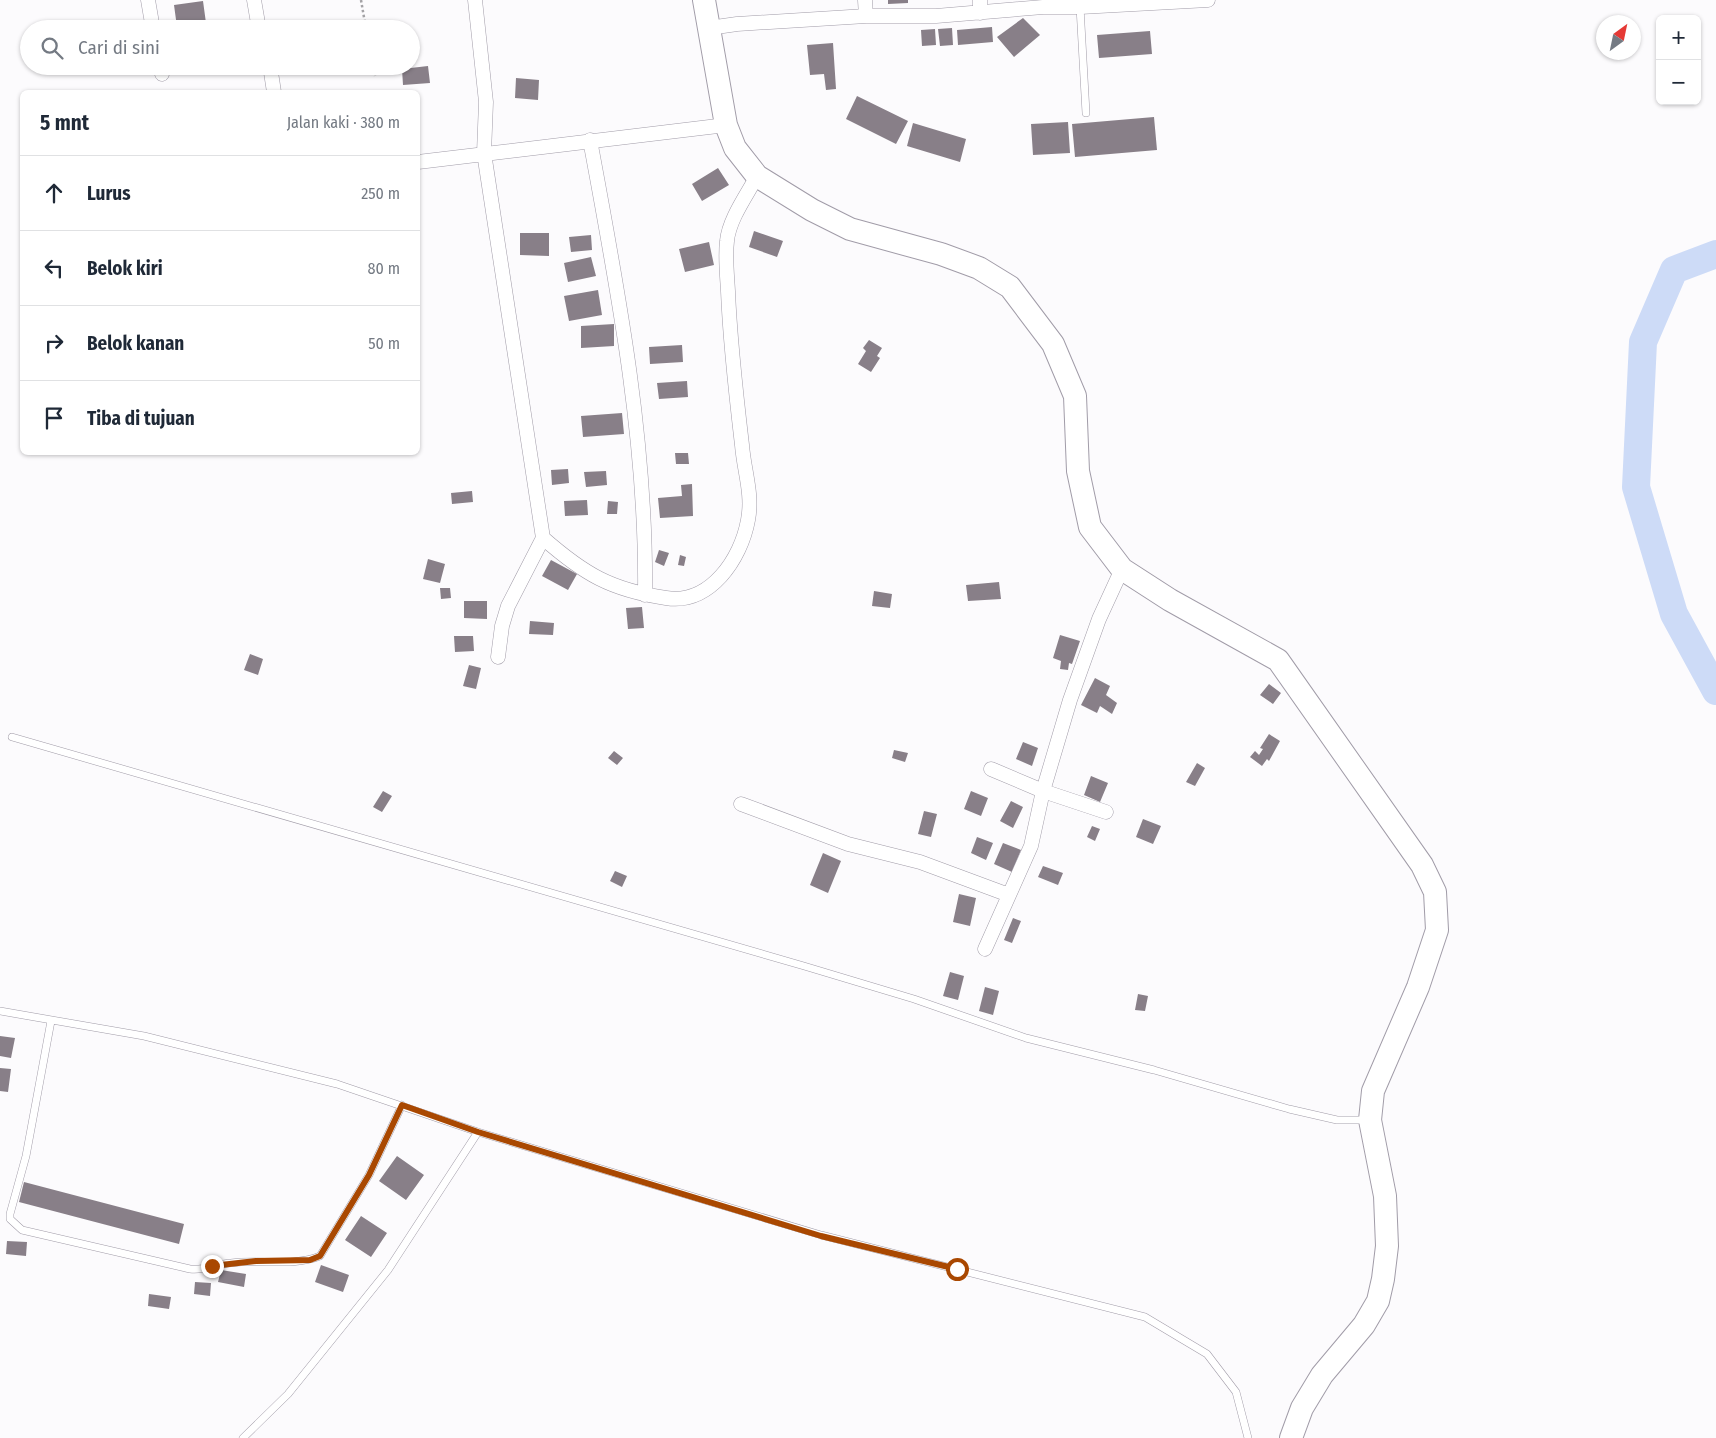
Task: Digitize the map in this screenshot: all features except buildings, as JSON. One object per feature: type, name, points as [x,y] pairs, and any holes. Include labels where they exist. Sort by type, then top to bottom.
[{"type":"highway","points":[[704,0],[726,125],[735,148],[757,176],[812,210],[850,229],[941,254],[979,268],[1010,287],[1053,344],[1075,396],[1078,471],[1090,527],[1122,569],[1170,600],[1278,660],[1422,865],[1436,892],[1437,930],[1418,987],[1373,1091],[1370,1120],[1385,1196],[1387,1246],[1378,1301],[1364,1325],[1322,1375],[1302,1408],[1291,1438]]},
{"type":"street","points":[[148,0],[151,20]]},
{"type":"street","points":[[254,0],[257,20]]},
{"type":"street","points":[[475,0],[486,102],[484,153],[543,538],[508,606],[502,626],[498,657]]},
{"type":"street","points":[[865,0],[866,16]]},
{"type":"street","points":[[709,28],[1043,3],[1080,7],[1208,0]]},
{"type":"street","points":[[271,75],[274,90]]},
{"type":"street","points":[[420,162],[726,125]]},
{"type":"street","points":[[590,140],[620,301],[642,478],[646,534],[645,595]]},
{"type":"street","points":[[543,538],[568,560],[598,580],[645,595],[676,600],[691,598],[710,588],[729,568],[744,539],[748,519],[750,489],[742,452],[736,398],[729,307],[727,240],[737,213],[757,176]]},
{"type":"street","points":[[985,949],[1031,846],[1043,791],[1080,669],[1099,619],[1122,569]]},
{"type":"street","points":[[991,769],[1043,791],[1106,812]]},
{"type":"street","points":[[741,804],[848,844],[920,862],[1010,895]]},
{"type":"lane","points":[[1080,7],[1086,114]]},
{"type":"lane","points":[[12,737],[804,966],[914,999],[1026,1038],[1154,1070],[1289,1109],[1337,1120],[1370,1120]]},
{"type":"lane","points":[[0,1011],[144,1036],[337,1084],[478,1132],[821,1236],[1145,1317],[1207,1354],[1236,1392],[1248,1438]]},
{"type":"lane","points":[[51,1021],[26,1156],[10,1214],[10,1219],[22,1230],[196,1270],[248,1261],[310,1260],[320,1256],[369,1175],[402,1105]]},
{"type":"lane","points":[[243,1438],[288,1394],[388,1270],[478,1132]]},
{"type":"path","points":[[360,0],[364,20]]},
{"type":"waterway","points":[[1716,254],[1674,270],[1643,342],[1636,487],[1674,614],[1716,691]]},
{"type":"route","points":[[212,1266],[256,1261],[310,1260],[320,1256],[384,1148],[402,1105],[446,1119],[478,1132],[645,1181],[821,1236],[957,1269]]}]
